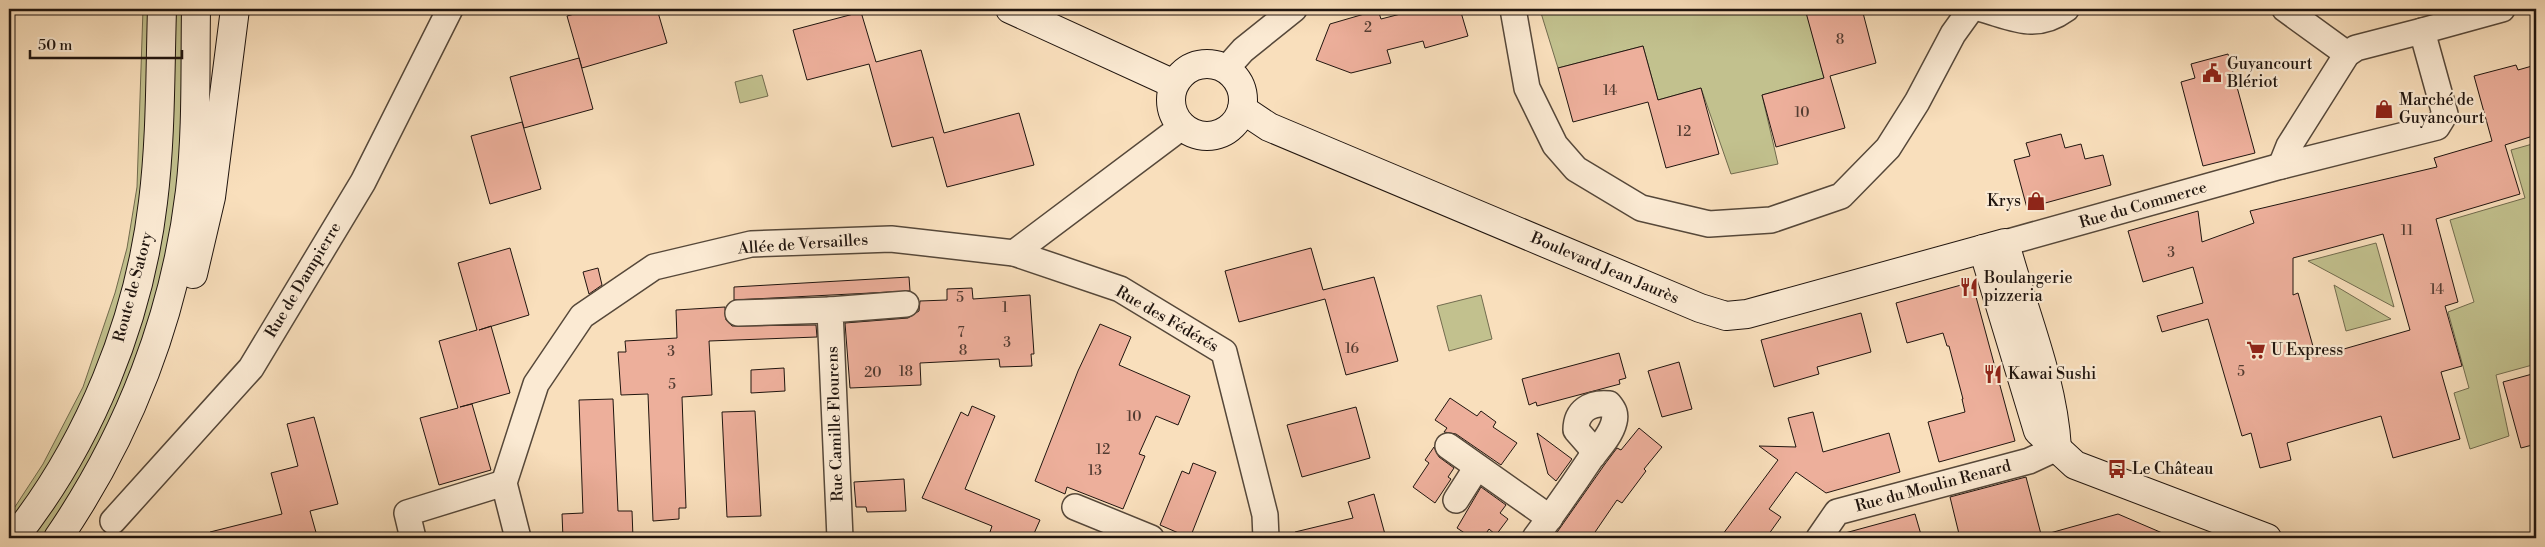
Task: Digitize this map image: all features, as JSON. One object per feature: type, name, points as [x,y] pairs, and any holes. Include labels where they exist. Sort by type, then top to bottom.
[{"type":"street","name":"Route de Satory","points":[[14,538],[41,501],[88,418],[114,358],[138,282],[152,212],[157,164],[162,9]]},
{"type":"street","points":[[142,383],[167,307],[184,230],[193,151],[196,9]]},
{"type":"street","points":[[58,538],[109,454],[142,383],[177,321],[200,249],[211,197],[235,9]]},
{"type":"street","name":"Rue de Dampierre","points":[[113,521],[251,368],[363,182],[450,9]]},
{"type":"street","points":[[1010,9],[1174,84]]},
{"type":"street","points":[[1226,70],[1243,50],[1294,9]]},
{"type":"street","points":[[1513,9],[1527,88],[1555,146],[1571,163],[1604,188],[1641,208],[1709,224],[1771,220],[1841,196],[1888,148],[1917,102],[1953,34],[1971,9]]},
{"type":"street","points":[[1982,9],[2029,23],[2057,16],[2066,9]]},
{"type":"street","points":[[2281,166],[2289,146],[2347,54],[2356,48],[2502,9]]},
{"type":"street","points":[[2295,16],[2347,54]]},
{"type":"street","name":"Rue du Commerce","points":[[1994,246],[2281,166],[2437,127],[2445,114],[2422,31]]},
{"type":"street","points":[[1204,64],[1216,65],[1226,70],[1235,77],[1240,87],[1243,98],[1242,109],[1228,129],[1217,134],[1205,136],[1193,133],[1183,126],[1175,116],[1171,105],[1174,84],[1183,72],[1204,64]]},
{"type":"street","name":"Boulevard Jean Jaurès","points":[[1242,109],[1263,124],[1291,136],[1700,308],[1726,316],[1747,314],[1994,246]]},
{"type":"street","points":[[1014,253],[1183,126]]},
{"type":"street","name":"Allée de Versailles","points":[[504,483],[536,384],[582,316],[654,267],[760,244],[891,239],[1014,253]]},
{"type":"street","points":[[1994,246],[2038,431],[2075,465],[2267,538]]},
{"type":"street","name":"Rue des Fédérés","points":[[1014,253],[1120,289],[1224,352],[1265,515],[1266,538]]},
{"type":"street","points":[[738,313],[830,310],[906,304]]},
{"type":"street","name":"Rue Camille Flourens","points":[[830,310],[840,538]]},
{"type":"street","points":[[1448,446],[1550,518]]},
{"type":"street","name":"Rue du Moulin Renard","points":[[1819,538],[1837,512],[2029,461],[2058,448]]},
{"type":"street","points":[[1535,538],[1593,456]]},
{"type":"street","points":[[1456,500],[1477,467]]},
{"type":"street","points":[[413,538],[407,513],[504,483],[518,538]]},
{"type":"street","points":[[1075,507],[1151,538]]},
{"type":"shaded area","points":[[143,9],[152,9],[148,157],[123,301],[74,426],[9,531],[9,516],[43,464],[83,387],[115,293],[127,248],[137,187]]},
{"type":"shaded area","points":[[172,9],[186,9],[178,196],[158,301],[112,424],[45,538],[28,538],[113,389]]},
{"type":"shaded area","points":[[1561,9],[1811,9],[1806,10],[1824,78],[1762,95],[1778,164],[1731,174],[1701,88],[1658,100],[1643,46],[1558,68],[1541,13]]},
{"type":"shaded area","points":[[762,75],[768,96],[740,103],[735,82]]},
{"type":"shaded area","points":[[2536,143],[2536,308],[2531,310],[2536,336],[2536,364],[2496,375],[2509,436],[2470,449],[2454,393],[2469,388],[2448,312],[2474,302],[2450,220],[2525,198],[2511,150]]},
{"type":"shaded area","points":[[2376,243],[2394,307],[2308,261]]},
{"type":"shaded area","points":[[2334,285],[2391,319],[2346,331]]},
{"type":"shaded area","points":[[1481,295],[1492,339],[1449,351],[1437,306]]},
{"type":"building","points":[[593,9],[657,9],[667,43],[582,68],[567,16]]},
{"type":"building","points":[[1420,9],[1460,9],[1468,36],[1425,48],[1423,41],[1387,50],[1391,63],[1351,73],[1316,60],[1330,24],[1378,10],[1381,19]]},
{"type":"building","points":[[1805,9],[1862,9],[1876,63],[1830,76],[1845,128],[1776,147],[1762,95],[1824,78]]},
{"type":"building","points":[[861,12],[876,62],[921,50],[944,133],[1019,113],[1034,165],[947,187],[933,137],[892,147],[869,64],[807,80],[793,30]]},
{"type":"building","points":[[1643,46],[1658,100],[1701,88],[1719,154],[1666,168],[1648,102],[1573,122],[1558,68]]},
{"type":"building","points":[[2228,54],[2255,153],[2203,166],[2181,82],[2195,78],[2191,64]]},
{"type":"building","points":[[579,58],[593,109],[524,128],[510,77]]},
{"type":"building","points":[[2516,65],[2518,70],[2532,66],[2536,82],[2536,135],[2505,145],[2520,194],[2436,219],[2458,302],[2445,306],[2462,366],[2441,372],[2460,439],[2393,458],[2381,416],[2287,443],[2291,460],[2260,468],[2251,433],[2242,436],[2208,319],[2162,332],[2157,316],[2203,303],[2193,267],[2143,282],[2128,231],[2198,211],[2202,242],[2254,223],[2250,211],[2437,167],[2434,158],[2492,141],[2474,76]],"holes":[[[2383,234],[2410,330],[2316,357],[2298,293],[2293,295],[2293,258]]]},
{"type":"building","points":[[522,122],[541,189],[490,204],[471,136]]},
{"type":"building","points":[[2061,134],[2065,148],[2081,144],[2085,159],[2103,155],[2111,185],[2027,208],[2014,160],[2030,156],[2026,143]]},
{"type":"building","points":[[510,248],[529,315],[491,326],[510,393],[460,407],[472,404],[491,470],[439,485],[420,418],[458,408],[439,341],[477,330],[458,263]]},
{"type":"building","points":[[1311,248],[1323,290],[1374,277],[1398,361],[1346,375],[1325,299],[1239,322],[1225,271]]},
{"type":"building","points":[[598,268],[602,285],[589,294],[583,272]]},
{"type":"building","points":[[909,277],[910,291],[734,300],[734,287]]},
{"type":"building","points":[[1972,282],[2015,441],[1939,462],[1928,422],[1965,412],[1949,346],[1947,346],[1943,333],[1907,343],[1896,303]]},
{"type":"building","points":[[972,288],[973,299],[1030,295],[1034,354],[1031,354],[1032,366],[1000,367],[999,359],[920,363],[921,385],[850,388],[845,323],[908,318],[919,311],[920,301],[947,300],[947,289]]},
{"type":"building","points":[[725,307],[726,320],[732,326],[816,325],[817,337],[709,341],[712,395],[682,397],[686,508],[679,508],[679,519],[653,521],[648,394],[621,395],[618,352],[626,352],[625,341],[677,338],[676,310]]},
{"type":"building","points":[[1861,313],[1871,352],[1817,367],[1819,374],[1774,387],[1761,340]]},
{"type":"building","points":[[1100,324],[1131,337],[1119,365],[1190,396],[1178,425],[1156,416],[1139,454],[1145,456],[1123,509],[1067,487],[1065,494],[1035,481],[1078,371]]},
{"type":"building","points":[[1619,353],[1626,378],[1619,380],[1620,384],[1537,406],[1536,402],[1529,405],[1522,379]]},
{"type":"building","points":[[1679,362],[1692,409],[1662,417],[1648,371]]},
{"type":"building","points":[[784,368],[785,391],[751,393],[751,370]]},
{"type":"building","points":[[2536,373],[2536,444],[2521,448],[2503,382]]},
{"type":"building","points":[[1450,398],[1477,416],[1481,411],[1496,422],[1493,427],[1517,443],[1501,465],[1456,434],[1444,432],[1447,428],[1435,420]]},
{"type":"building","points":[[613,399],[618,511],[632,511],[633,538],[563,538],[562,514],[583,513],[579,400]]},
{"type":"building","points":[[972,406],[995,416],[965,489],[1040,520],[1032,538],[1004,538],[990,532],[992,526],[922,498],[961,412],[968,416]]},
{"type":"building","points":[[1356,407],[1370,458],[1302,477],[1287,425]]},
{"type":"building","points":[[755,411],[761,516],[727,517],[722,412]]},
{"type":"building","points":[[1813,412],[1823,452],[1889,433],[1900,472],[1826,493],[1796,472],[1769,509],[1781,517],[1766,538],[1720,538],[1778,460],[1759,446],[1796,447],[1788,418]]},
{"type":"building","points":[[314,417],[338,504],[310,511],[317,536],[307,538],[211,538],[210,532],[282,514],[271,473],[298,466],[287,424]]},
{"type":"building","points":[[1639,428],[1662,447],[1644,469],[1646,471],[1622,503],[1617,500],[1591,538],[1553,538],[1617,448],[1621,450]]},
{"type":"building","points":[[1537,433],[1572,459],[1556,481],[1548,474]]},
{"type":"building","points":[[1434,447],[1439,457],[1454,468],[1448,477],[1451,479],[1435,503],[1413,487],[1429,463],[1425,460]]},
{"type":"building","points":[[1193,463],[1216,472],[1190,538],[1160,525],[1182,471],[1189,474]]},
{"type":"building","points":[[2026,477],[2042,538],[1960,538],[1950,497]]},
{"type":"building","points":[[904,479],[906,511],[867,512],[866,507],[856,507],[854,482]]},
{"type":"building","points":[[1481,487],[1506,505],[1500,513],[1508,519],[1496,535],[1489,529],[1483,538],[1472,538],[1457,528]]},
{"type":"building","points":[[1374,494],[1386,538],[1296,538],[1295,532],[1353,518],[1348,502]]},
{"type":"building","points":[[1915,514],[1922,538],[1846,538],[1845,533]]},
{"type":"building","points":[[2118,514],[2174,538],[2051,538],[2050,533]]},
{"type":"place","name":"Guyancourt Blériot","points":[[2212,73]]},
{"type":"place","name":"Marché de Guyancourt","points":[[2384,109]]},
{"type":"place","name":"Krys","points":[[2036,201]]},
{"type":"place","name":"Boulangerie pizzeria","points":[[1969,287]]},
{"type":"place","name":"U Express","points":[[2256,350]]},
{"type":"place","name":"Kawai Sushi","points":[[1993,374]]},
{"type":"place","name":"Le Château","points":[[2117,469]]}]
